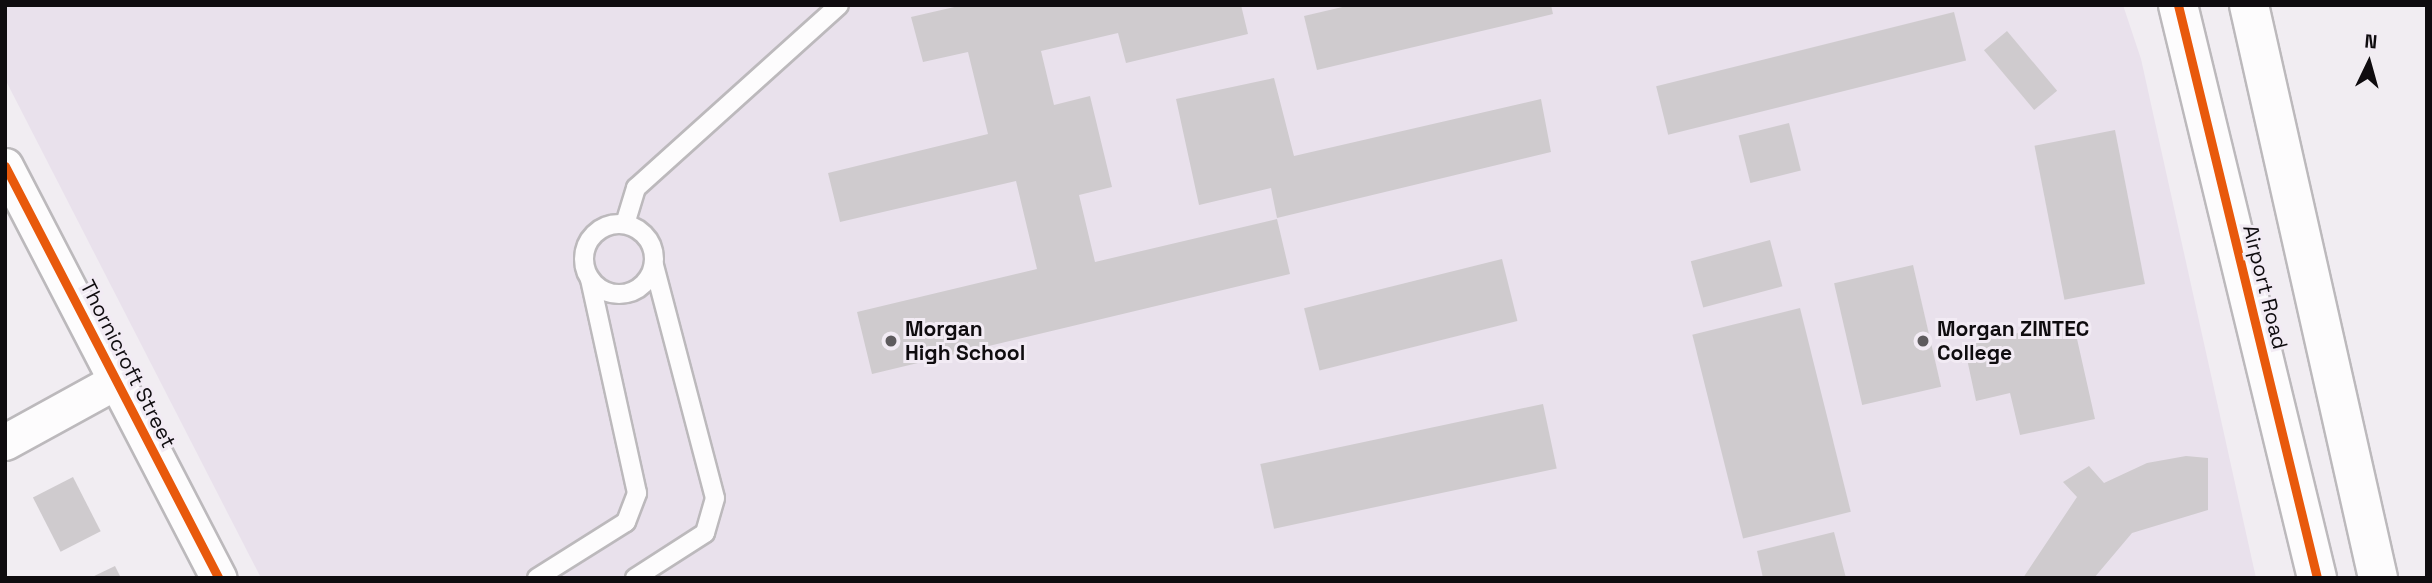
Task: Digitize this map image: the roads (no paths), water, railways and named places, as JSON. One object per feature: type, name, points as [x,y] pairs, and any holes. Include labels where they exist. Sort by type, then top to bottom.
[{"type":"street","name":"Airport Road","points":[[2178,5],[2317,578]]},
{"type":"street","name":"Airport Road","points":[[2249,5],[2378,578]]},
{"type":"street","name":"Thornicroft Street","points":[[5,166],[219,578]]},
{"type":"street","points":[[5,442],[116,381]]},
{"type":"lane","points":[[625,224],[636,188],[839,5]]},
{"type":"lane","points":[[537,578],[626,522],[637,493],[584,253],[589,240],[598,230],[625,224],[648,239],[715,498],[705,533],[635,578]]},
{"type":"lane","points":[[590,279],[600,289],[627,293],[640,288],[654,265]]},
{"type":"place","name":"Morgan High School","points":[[891,341]]},
{"type":"place","name":"Morgan ZINTEC College","points":[[1923,341]]}]
